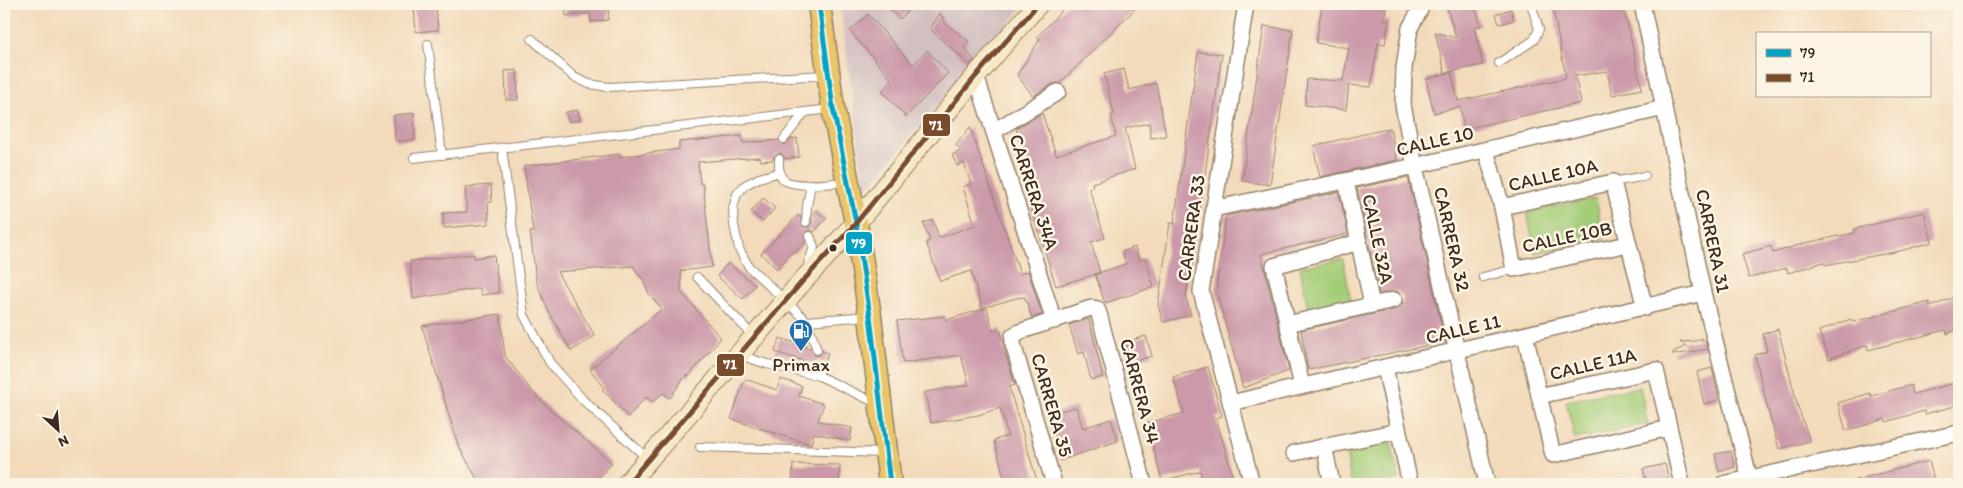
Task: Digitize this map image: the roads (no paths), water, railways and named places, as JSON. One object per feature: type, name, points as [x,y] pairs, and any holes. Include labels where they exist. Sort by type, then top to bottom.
[{"type":"main road","points":[[819,4],[832,108],[856,223],[870,316],[890,484]]},
{"type":"main road","points":[[627,484],[801,283],[856,223],[976,76],[1038,4]]},
{"type":"street","name":"CARRERA 33","points":[[1246,4],[1201,291],[1252,484]]},
{"type":"street","name":"CARRERA 32","points":[[1423,4],[1410,28],[1404,68],[1403,105],[1487,484]]},
{"type":"street","name":"CARRERA 31","points":[[1642,4],[1703,293],[1750,481]]},
{"type":"street","name":"CARRERA 34A","points":[[976,76],[1054,320]]},
{"type":"street","points":[[994,131],[1058,92]]},
{"type":"street","name":"CALLE 10","points":[[1213,209],[1415,166],[1664,108]]},
{"type":"street","points":[[1486,150],[1502,207],[1514,269]]},
{"type":"street","name":"CALLE 32A","points":[[1346,181],[1372,305]]},
{"type":"street","points":[[1613,182],[1645,308]]},
{"type":"street","name":"CALLE 10A","points":[[1502,207],[1613,182]]},
{"type":"street","points":[[1302,386],[1274,266],[1359,242]]},
{"type":"street","name":"CALLE 10B","points":[[1514,269],[1628,244]]},
{"type":"street","name":"CALLE 11","points":[[1232,403],[1703,293]]},
{"type":"street","points":[[1287,324],[1394,300]]},
{"type":"street","name":"CARRERA 34","points":[[1054,320],[1091,308],[1097,309],[1144,484]]},
{"type":"street","name":"CARRERA 35","points":[[1054,320],[1019,332],[1013,336],[1013,344],[1054,484]]},
{"type":"street","points":[[1525,335],[1553,455],[1669,428],[1682,484]]},
{"type":"street","points":[[1385,367],[1410,484]]},
{"type":"street","name":"CALLE 11A","points":[[1539,396],[1656,370],[1669,428]]},
{"type":"street","points":[[1294,453],[1398,431]]},
{"type":"street","points":[[1724,484],[1750,481],[1959,433]]},
{"type":"street","points":[[1324,446],[1332,484]]},
{"type":"lane","points":[[1499,63],[1534,40],[1539,29],[1531,4]]},
{"type":"lane","points":[[532,39],[574,77],[589,84],[609,87],[828,75]]},
{"type":"lane","points":[[428,44],[442,155]]},
{"type":"lane","points":[[414,158],[832,108]]},
{"type":"lane","points":[[784,139],[805,112]]},
{"type":"lane","points":[[502,148],[524,315],[550,363],[584,401],[648,459]]},
{"type":"lane","points":[[779,159],[780,172],[783,178],[792,184],[848,182]]},
{"type":"lane","points":[[780,172],[759,178],[745,185],[737,194],[733,208],[734,225],[739,249],[750,266],[807,321],[817,350]]},
{"type":"lane","points":[[1613,182],[1645,176]]},
{"type":"lane","points":[[806,222],[806,206],[811,184]]},
{"type":"lane","points":[[801,283],[812,258],[814,247],[810,236]]},
{"type":"lane","points":[[1483,277],[1514,269]]},
{"type":"lane","points":[[697,277],[754,337]]},
{"type":"lane","points":[[807,321],[870,316]]},
{"type":"lane","points":[[739,355],[767,364],[819,376],[880,405]]},
{"type":"lane","points":[[819,366],[819,376]]},
{"type":"lane","points":[[700,447],[886,453]]},
{"type":"place","name":"Primax","points":[[801,352]]}]
